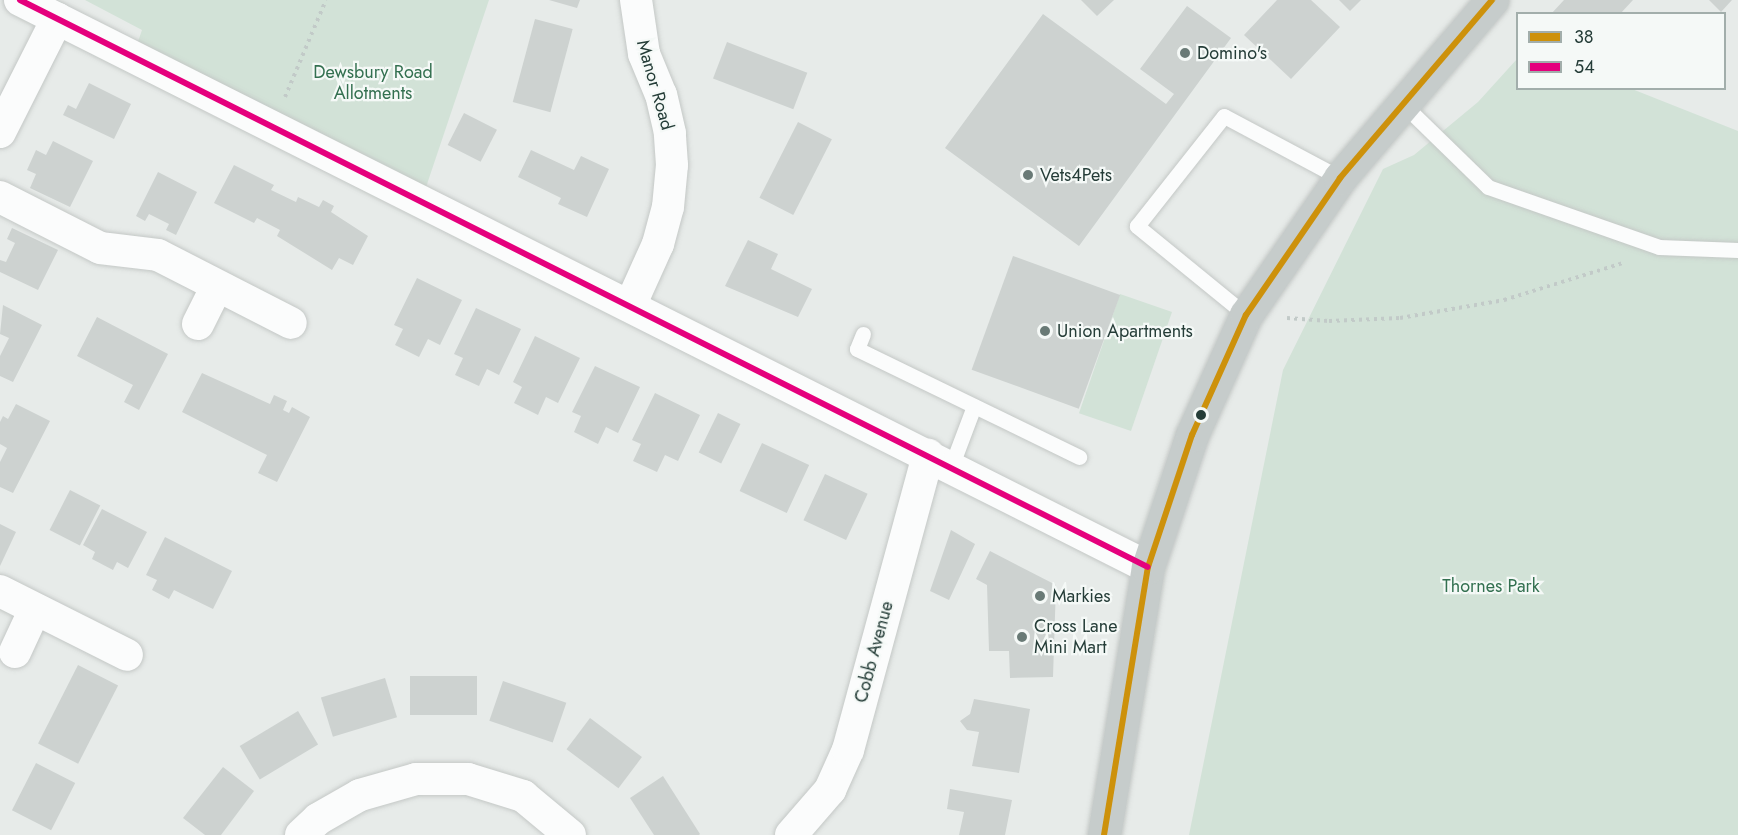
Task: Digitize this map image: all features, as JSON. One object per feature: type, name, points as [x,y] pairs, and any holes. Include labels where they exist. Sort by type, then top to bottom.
[{"type":"highway","points":[[1104,835],[1148,567],[1192,435],[1246,315],[1340,178],[1492,0]]},
{"type":"street","points":[[20,0],[1148,567]]},
{"type":"street","name":"Manor Road","points":[[630,306],[658,244],[668,207],[672,165],[670,133],[661,95],[644,54],[636,0]]},
{"type":"street","points":[[0,132],[57,19]]},
{"type":"street","points":[[0,197],[100,248],[158,255],[291,323]]},
{"type":"street","points":[[198,324],[217,286]]},
{"type":"street","name":"Cobb Avenue","points":[[791,835],[830,790],[848,750],[939,461]]},
{"type":"street","points":[[0,591],[127,656]]},
{"type":"street","points":[[15,652],[35,609]]},
{"type":"street","points":[[302,835],[318,819],[360,795],[416,780],[468,780],[523,796],[570,835]]},
{"type":"lane","points":[[1404,105],[1488,187],[1659,247],[1738,250]]},
{"type":"lane","points":[[1246,315],[1137,226],[1224,116],[1340,178]]},
{"type":"lane","points":[[863,334],[857,349],[1079,457]]},
{"type":"lane","points":[[939,461],[974,406]]},
{"type":"path","points":[[272,125],[326,0]]},
{"type":"path","points":[[1246,315],[1329,321],[1400,318],[1504,300],[1607,270],[1659,247]]},
{"type":"green space","name":"Dewsbury Road Allotments","points":[[85,0],[489,0],[421,202],[133,56],[142,30]]},
{"type":"green space","name":"Thornes Park","points":[[1516,60],[1516,90],[1635,90],[1738,131],[1738,835],[1189,835],[1283,370],[1383,169],[1414,155],[1478,102]]},
{"type":"green space","points":[[1120,294],[1172,312],[1131,431],[1079,413]]},
{"type":"building","points":[[549,0],[580,0],[577,8]]},
{"type":"building","points":[[1081,0],[1114,0],[1097,16]]},
{"type":"building","points":[[1277,0],[1311,0],[1340,27],[1291,79],[1244,35]]},
{"type":"building","points":[[1339,0],[1361,0],[1350,11]]},
{"type":"building","points":[[1564,0],[1633,0],[1622,12],[1553,12]]},
{"type":"building","points":[[1709,0],[1732,0],[1721,12]]},
{"type":"building","points":[[1187,6],[1231,38],[1079,246],[945,148],[1043,14],[1166,104],[1174,94],[1140,69]]},
{"type":"building","points":[[535,19],[573,29],[550,112],[513,102]]},
{"type":"building","points":[[727,42],[807,73],[793,109],[713,78]]},
{"type":"building","points":[[89,83],[131,104],[114,139],[63,115],[68,105],[76,109]]},
{"type":"building","points":[[464,113],[497,130],[481,162],[448,145]]},
{"type":"building","points":[[798,122],[832,139],[793,215],[759,198]]},
{"type":"building","points":[[53,141],[93,161],[70,207],[30,188],[36,174],[27,170],[36,150],[46,155]]},
{"type":"building","points":[[531,150],[574,170],[581,156],[609,169],[587,217],[558,204],[561,198],[518,177]]},
{"type":"building","points":[[234,165],[274,185],[271,190],[296,202],[298,197],[319,207],[323,200],[334,206],[331,212],[368,236],[353,265],[339,258],[332,270],[277,236],[280,230],[257,218],[254,223],[214,203]]},
{"type":"building","points":[[158,172],[197,192],[176,235],[166,230],[169,224],[149,214],[145,221],[136,216]]},
{"type":"building","points":[[12,228],[58,250],[38,290],[0,272],[0,260],[6,262],[15,243],[7,239]]},
{"type":"building","points":[[748,240],[778,254],[771,269],[812,289],[798,317],[725,286]]},
{"type":"building","name":"Union Apartments","points":[[1013,256],[1120,295],[1079,409],[972,370]]},
{"type":"building","points":[[417,278],[462,300],[440,345],[428,339],[419,357],[395,345],[403,329],[394,325]]},
{"type":"building","points":[[3,305],[42,325],[13,382],[0,376],[0,356],[9,338],[0,334]]},
{"type":"building","points":[[476,308],[521,329],[499,375],[487,369],[479,386],[455,375],[463,358],[454,354]]},
{"type":"building","points":[[97,317],[168,354],[139,410],[124,402],[133,385],[77,356]]},
{"type":"building","points":[[535,336],[580,358],[558,403],[546,397],[538,415],[514,403],[522,387],[513,382]]},
{"type":"building","points":[[595,366],[640,387],[618,433],[606,427],[598,444],[574,432],[581,416],[572,412]]},
{"type":"building","points":[[202,373],[270,404],[274,395],[287,401],[283,410],[289,413],[292,407],[310,417],[277,482],[258,473],[267,455],[182,412]]},
{"type":"building","points":[[655,393],[700,415],[678,461],[665,455],[657,472],[633,461],[641,444],[632,440]]},
{"type":"building","points":[[16,404],[50,421],[13,493],[0,487],[0,462],[7,448],[0,444],[0,422],[3,416],[8,419]]},
{"type":"building","points":[[718,413],[740,424],[721,464],[699,453]]},
{"type":"building","points":[[762,443],[809,465],[787,513],[740,491]]},
{"type":"building","points":[[825,474],[868,494],[846,540],[803,520]]},
{"type":"building","points":[[70,490],[100,505],[80,546],[50,530]]},
{"type":"building","points":[[102,509],[147,532],[128,568],[117,562],[113,570],[92,559],[95,552],[83,545]]},
{"type":"building","points":[[0,524],[16,532],[0,566]]},
{"type":"building","points":[[951,530],[975,544],[949,600],[930,591]]},
{"type":"building","points":[[165,537],[232,571],[213,609],[174,590],[169,599],[152,590],[157,580],[146,575]]},
{"type":"building","points":[[990,551],[1056,585],[1053,677],[1010,678],[1009,651],[989,651],[987,585],[976,579]]},
{"type":"building","points":[[78,665],[118,685],[78,764],[38,743]]},
{"type":"building","points":[[410,676],[477,676],[477,715],[410,715]]},
{"type":"building","points":[[385,678],[397,717],[333,737],[321,698]]},
{"type":"building","points":[[503,681],[566,703],[553,743],[489,721]]},
{"type":"building","points":[[974,699],[1030,709],[1019,773],[972,766],[979,732],[967,730],[960,721],[970,714]]},
{"type":"building","points":[[298,711],[318,744],[260,779],[240,746]]},
{"type":"building","points":[[590,718],[642,757],[618,788],[567,749]]},
{"type":"building","points":[[36,763],[75,783],[51,830],[12,810]]},
{"type":"building","points":[[223,767],[254,791],[221,835],[205,835],[183,818]]},
{"type":"building","points":[[663,776],[699,835],[654,835],[630,798]]},
{"type":"building","points":[[950,789],[1012,800],[1005,835],[959,835],[964,812],[947,809]]},
{"type":"transit line","name":"54","points":[[20,0],[1148,567]]},
{"type":"transit line","name":"38","points":[[1104,835],[1148,567],[1192,435],[1246,315],[1340,178],[1492,0]]},
{"type":"place","name":"Domino's","points":[[1185,53]]},
{"type":"place","name":"Vets4Pets","points":[[1028,175]]},
{"type":"place","name":"Union Apartments","points":[[1045,331]]},
{"type":"place","name":"Markies","points":[[1040,596]]},
{"type":"place","name":"Cross Lane Mini Mart","points":[[1022,637]]}]
